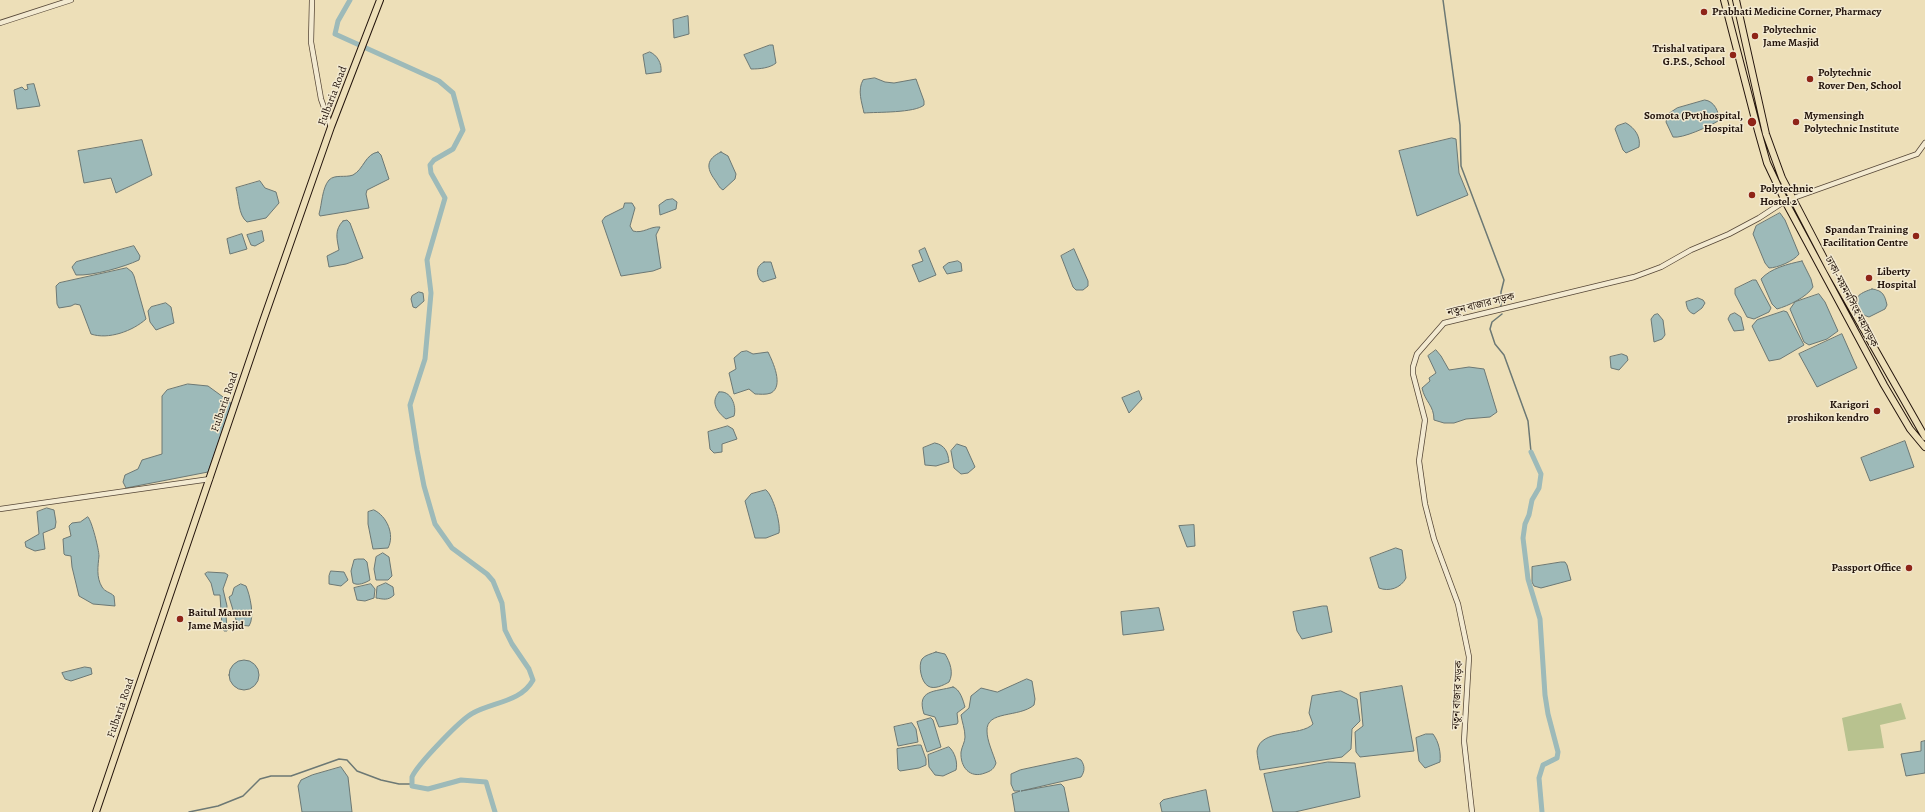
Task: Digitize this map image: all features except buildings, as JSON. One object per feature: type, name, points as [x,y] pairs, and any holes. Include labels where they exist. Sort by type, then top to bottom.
[{"type":"main road","name":"Fulbaria Road","points":[[96,812],[331,127],[380,0]]},
{"type":"main road","name":"ঢাকা-ময়মনসিংহ মহাসড়ক","points":[[1724,0],[1767,163],[1785,201],[1884,385],[1910,429],[1925,447]]},
{"type":"main road","name":"ঢাকা-ময়মনসিংহ মহাসড়ক","points":[[1736,0],[1766,134],[1782,178],[1830,270],[1912,418],[1925,438]]},
{"type":"street","points":[[0,23],[71,0]]},
{"type":"street","points":[[312,0],[311,42],[321,99],[331,127]]},
{"type":"street","name":"নতুন বাজার সড়ক","points":[[1472,812],[1464,741],[1469,657],[1458,604],[1434,539],[1420,477],[1419,461],[1425,420],[1413,374],[1413,367],[1417,354],[1444,323],[1590,289],[1641,275],[1661,267],[1692,250],[1735,231],[1759,218],[1785,201],[1917,154],[1925,143]]},
{"type":"street","points":[[0,509],[210,479]]},
{"type":"green space","points":[[1901,703],[1906,719],[1880,725],[1884,748],[1848,751],[1842,718]]},
{"type":"water","points":[[688,16],[689,34],[674,38],[673,20]]},
{"type":"water","points":[[773,45],[776,63],[765,68],[751,69],[744,55]]},
{"type":"water","points":[[650,52],[655,55],[658,60],[661,66],[661,72],[646,74],[643,55]]},
{"type":"water","points":[[875,78],[885,82],[894,83],[916,79],[924,105],[919,108],[904,111],[864,113],[860,96],[861,84],[863,80]]},
{"type":"water","points":[[34,84],[40,106],[17,109],[14,90],[22,87],[25,90],[28,89],[27,85]]},
{"type":"water","points":[[1705,100],[1711,102],[1716,108],[1718,121],[1689,134],[1673,137],[1666,122],[1668,114],[1677,108]]},
{"type":"water","points":[[1626,123],[1637,133],[1639,147],[1626,153],[1623,150],[1615,129],[1617,126]]},
{"type":"water","points":[[1452,138],[1456,139],[1459,173],[1468,195],[1417,216],[1399,151]]},
{"type":"water","points":[[142,140],[152,175],[116,193],[111,178],[84,183],[78,151]]},
{"type":"water","points":[[378,152],[381,155],[389,179],[367,190],[366,194],[369,208],[320,216],[319,214],[324,192],[329,180],[334,177],[353,175],[360,169],[370,156]]},
{"type":"water","points":[[721,152],[728,156],[736,174],[735,179],[723,190],[712,176],[709,168],[712,158]]},
{"type":"water","points":[[260,181],[265,188],[276,192],[279,203],[266,218],[247,222],[240,211],[236,188]]},
{"type":"water","points":[[673,199],[677,202],[676,209],[660,215],[659,205],[666,200]]},
{"type":"water","points":[[625,203],[632,203],[635,208],[630,226],[633,231],[640,232],[660,227],[656,235],[661,268],[653,271],[621,276],[602,221],[605,217],[623,208]]},
{"type":"water","points":[[1780,213],[1785,220],[1799,254],[1797,257],[1785,264],[1769,268],[1765,263],[1753,234],[1756,226]]},
{"type":"water","points":[[347,220],[350,223],[363,258],[346,264],[329,267],[327,256],[339,250],[337,231],[343,221]]},
{"type":"water","points":[[262,231],[264,241],[255,246],[251,245],[247,235]]},
{"type":"water","points":[[242,234],[247,249],[230,254],[227,239]]},
{"type":"water","points":[[134,246],[140,256],[139,260],[125,265],[99,273],[83,275],[76,275],[72,267],[76,262]]},
{"type":"water","points":[[925,248],[936,275],[919,282],[912,265],[923,261],[919,251]]},
{"type":"water","points":[[1074,249],[1088,281],[1088,286],[1083,290],[1076,290],[1073,287],[1061,256]]},
{"type":"water","points":[[958,261],[961,263],[962,271],[947,274],[943,267],[948,263]]},
{"type":"water","points":[[1802,261],[1811,279],[1813,287],[1797,301],[1777,309],[1772,304],[1761,279],[1775,269]]},
{"type":"water","points":[[764,262],[771,262],[776,278],[763,282],[760,280],[757,272],[759,266]]},
{"type":"water","points":[[127,268],[134,276],[146,319],[141,323],[127,331],[112,335],[98,336],[91,334],[80,305],[75,304],[59,308],[57,304],[56,286],[59,283]]},
{"type":"water","points":[[1756,280],[1771,308],[1769,312],[1754,319],[1747,317],[1735,294],[1735,289]]},
{"type":"water","points":[[1872,289],[1883,294],[1887,305],[1885,309],[1869,317],[1859,311],[1856,301],[1862,293]]},
{"type":"water","points":[[419,292],[423,293],[424,301],[416,308],[413,307],[411,299],[412,296]]},
{"type":"water","points":[[1819,294],[1825,302],[1838,331],[1827,339],[1809,345],[1804,342],[1790,309],[1795,302]]},
{"type":"water","points":[[1698,298],[1703,300],[1705,303],[1702,308],[1694,314],[1688,310],[1686,302]]},
{"type":"water","points":[[166,303],[171,307],[174,323],[156,330],[150,322],[148,311],[151,307]]},
{"type":"water","points":[[1784,311],[1787,312],[1804,345],[1780,359],[1769,361],[1752,326],[1757,320]]},
{"type":"water","points":[[1735,313],[1741,317],[1744,330],[1734,331],[1728,319],[1730,315]]},
{"type":"water","points":[[1658,314],[1663,320],[1665,335],[1662,339],[1654,342],[1651,319],[1654,315]]},
{"type":"water","points":[[1842,334],[1857,368],[1817,387],[1799,354]]},
{"type":"water","points":[[1436,350],[1449,370],[1469,367],[1484,369],[1497,412],[1490,417],[1466,419],[1454,423],[1444,423],[1434,420],[1433,411],[1423,393],[1422,388],[1430,381],[1429,378],[1436,373],[1428,356]]},
{"type":"water","points":[[747,351],[753,354],[768,352],[775,368],[777,380],[775,390],[771,393],[755,394],[749,389],[734,394],[729,373],[736,369],[734,358],[741,352]]},
{"type":"water","points":[[1622,354],[1627,356],[1628,360],[1619,370],[1611,368],[1610,357]]},
{"type":"water","points":[[188,384],[208,386],[230,402],[231,407],[208,472],[126,488],[123,482],[125,475],[138,469],[142,460],[162,454],[162,396],[167,390]]},
{"type":"water","points":[[1139,391],[1142,399],[1129,413],[1122,398]]},
{"type":"water","points":[[719,392],[723,392],[730,396],[735,408],[734,416],[726,419],[717,410],[715,399]]},
{"type":"water","points":[[728,426],[733,429],[737,439],[722,444],[722,452],[714,453],[710,449],[708,432]]},
{"type":"water","points":[[1905,441],[1914,467],[1870,481],[1861,458]]},
{"type":"water","points":[[935,443],[944,447],[948,455],[949,462],[936,466],[925,465],[923,448]]},
{"type":"water","points":[[957,444],[966,447],[975,467],[968,473],[961,474],[954,468],[951,451]]},
{"type":"water","points":[[766,490],[769,493],[776,510],[779,523],[779,533],[766,538],[755,538],[745,501],[751,494]]},
{"type":"water","points":[[47,508],[54,510],[56,522],[55,528],[43,533],[45,549],[35,551],[26,547],[25,542],[39,534],[37,512]]},
{"type":"water","points":[[374,510],[383,517],[388,526],[391,537],[388,548],[373,549],[368,524],[368,512]]},
{"type":"water","points":[[88,517],[97,542],[99,553],[98,572],[100,583],[103,589],[114,596],[115,606],[93,604],[79,596],[71,556],[64,554],[63,539],[71,536],[69,526],[72,523],[80,522]]},
{"type":"water","points":[[1194,525],[1195,546],[1187,547],[1179,526]]},
{"type":"water","points":[[1396,548],[1402,550],[1406,578],[1398,587],[1387,590],[1379,588],[1370,558]]},
{"type":"water","points":[[383,553],[389,557],[392,576],[388,580],[376,580],[374,569],[376,557]]},
{"type":"water","points":[[364,559],[367,562],[370,580],[357,584],[353,583],[351,571],[354,560]]},
{"type":"water","points":[[1565,562],[1567,565],[1571,580],[1541,588],[1534,586],[1532,582],[1532,567]]},
{"type":"water","points":[[331,571],[344,572],[348,580],[341,586],[329,584],[329,576]]},
{"type":"water","points":[[208,572],[225,573],[228,575],[223,589],[227,606],[227,631],[224,631],[222,627],[220,595],[214,595],[211,583],[205,574]]},
{"type":"water","points":[[386,583],[393,587],[394,595],[388,599],[376,598],[377,587]]},
{"type":"water","points":[[241,584],[246,586],[250,600],[252,617],[249,626],[240,625],[237,623],[229,597],[232,595],[234,588]]},
{"type":"water","points":[[371,584],[375,589],[374,598],[365,601],[357,600],[354,588]]},
{"type":"water","points":[[1327,606],[1332,632],[1302,639],[1297,631],[1293,612]]},
{"type":"water","points":[[1159,608],[1164,630],[1123,635],[1121,612]]},
{"type":"water","points":[[936,652],[945,654],[950,664],[951,675],[949,682],[942,686],[930,687],[924,681],[920,665],[923,658]]},
{"type":"water","points":[[244,660],[250,661],[258,669],[258,681],[250,689],[244,690],[238,689],[230,681],[229,675],[230,669],[238,661]]},
{"type":"water","points":[[85,667],[91,668],[92,674],[71,681],[65,679],[62,673]]},
{"type":"water","points":[[1027,679],[1032,681],[1035,699],[1034,705],[1020,712],[997,717],[988,724],[987,735],[996,763],[992,770],[985,773],[971,773],[964,767],[961,757],[961,752],[965,741],[965,731],[961,715],[969,708],[971,696],[981,688],[997,692]]},
{"type":"water","points":[[1402,686],[1414,751],[1360,757],[1356,752],[1355,732],[1363,726],[1360,693]]},
{"type":"water","points":[[953,687],[959,692],[965,707],[957,713],[957,724],[939,727],[935,717],[924,714],[922,706],[923,700],[929,693]]},
{"type":"water","points":[[1341,691],[1357,699],[1360,721],[1352,729],[1351,749],[1342,757],[1260,770],[1257,751],[1260,744],[1265,739],[1307,728],[1313,724],[1309,713],[1312,696]]},
{"type":"water","points":[[931,718],[933,720],[941,747],[927,752],[917,722]]},
{"type":"water","points":[[912,723],[916,729],[918,742],[898,746],[894,727]]},
{"type":"water","points":[[1426,734],[1433,734],[1437,740],[1440,751],[1440,762],[1425,768],[1419,761],[1416,738]]},
{"type":"water","points":[[1925,741],[1925,773],[1906,776],[1901,754],[1921,751],[1921,742]]},
{"type":"water","points":[[921,745],[926,759],[926,765],[919,768],[900,771],[898,769],[897,749]]},
{"type":"water","points":[[949,747],[956,758],[956,770],[943,776],[935,775],[929,767],[928,755]]},
{"type":"water","points":[[1077,758],[1081,760],[1084,766],[1084,771],[1081,777],[1021,791],[1061,784],[1064,787],[1069,812],[1015,812],[1012,794],[1020,791],[1014,791],[1011,784],[1011,774],[1020,770]]},
{"type":"water","points":[[1328,762],[1355,763],[1360,797],[1295,812],[1273,812],[1264,774]]},
{"type":"water","points":[[341,767],[348,777],[352,812],[302,812],[298,786],[301,780],[312,775]]},
{"type":"water","points":[[1206,790],[1210,812],[1162,812],[1160,803],[1163,800]]},
{"type":"waterway","points":[[350,0],[338,21],[335,34],[439,81],[453,93],[463,130],[453,149],[434,160],[430,165],[431,173],[445,198],[427,260],[431,293],[425,359],[410,405],[424,486],[435,524],[452,548],[487,574],[493,581],[502,603],[505,630],[512,644],[529,669],[533,680],[521,693],[506,701],[481,709],[467,717],[459,724],[422,763],[412,777],[412,786],[428,789],[461,780],[486,782],[495,812]]},
{"type":"waterway","points":[[1443,0],[1460,125],[1461,166],[1504,280],[1501,292],[1501,307]]},
{"type":"waterway","points":[[1502,314],[1492,322],[1490,329],[1495,344],[1504,355],[1528,421],[1531,452]]},
{"type":"waterway","points":[[1531,452],[1541,474],[1539,488],[1532,500],[1529,515],[1525,524],[1523,538],[1528,579],[1540,619],[1545,695],[1548,714],[1558,752],[1557,758],[1543,765],[1539,778],[1542,812]]},
{"type":"waterway","points":[[189,812],[218,806],[243,796],[260,779],[271,776],[291,776],[339,759],[347,760],[357,771],[381,780],[399,784],[412,784]]},
{"type":"place","name":"Prabhati Medicine Corner, Pharmacy","points":[[1704,12]]},
{"type":"place","name":"Polytechnic Jame Masjid","points":[[1755,36]]},
{"type":"place","name":"Trishal vatipara G.P.S., School","points":[[1733,55]]},
{"type":"place","name":"Polytechnic Rover Den, School","points":[[1810,79]]},
{"type":"place","name":"Somota (Pvt)hospital, Hospital","points":[[1752,122]]},
{"type":"place","name":"Mymensingh Polytechnic Institute","points":[[1796,122]]},
{"type":"place","name":"Polytechnic Hostel 2","points":[[1752,195]]},
{"type":"place","name":"Spandan Training Facilitation Centre","points":[[1916,236]]},
{"type":"place","name":"Liberty Hospital","points":[[1869,278]]},
{"type":"place","name":"Karigori proshikon kendro","points":[[1877,411]]},
{"type":"place","name":"Passport Office","points":[[1909,568]]},
{"type":"place","name":"Baitul Mamur Jame Masjid","points":[[180,619]]}]
